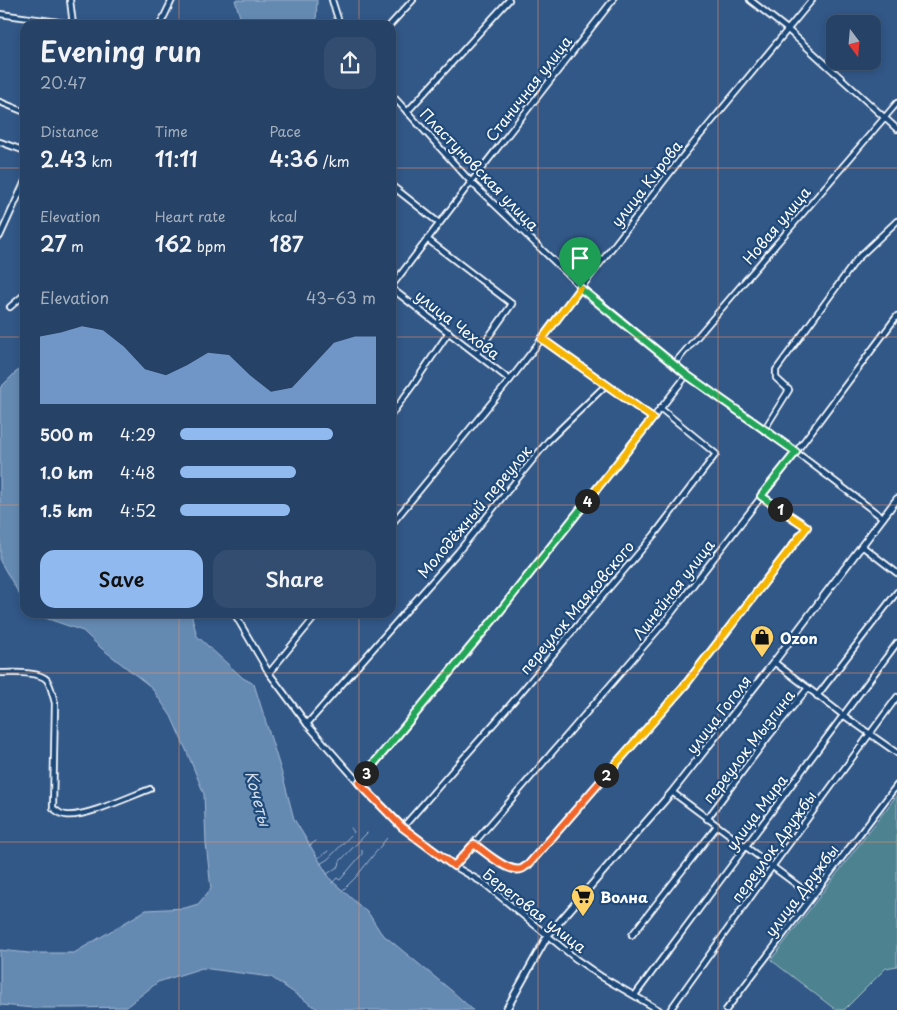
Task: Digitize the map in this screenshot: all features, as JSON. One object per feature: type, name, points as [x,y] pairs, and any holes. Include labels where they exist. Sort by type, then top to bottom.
[{"type":"street","points":[[70,0],[72,20]]},
{"type":"street","points":[[162,20],[172,0]]},
{"type":"street","points":[[332,0],[338,20]]},
{"type":"street","points":[[395,20],[414,0]]},
{"type":"street","points":[[407,112],[509,0]]},
{"type":"street","name":"Станичная улица","points":[[396,281],[613,0]]},
{"type":"street","points":[[750,0],[787,29],[897,129]]},
{"type":"street","name":"улица Кирова","points":[[396,518],[510,380],[683,156],[812,0]]},
{"type":"street","points":[[0,14],[44,20]]},
{"type":"street","name":"Пластуновская улица","points":[[396,100],[471,182],[580,288],[687,375],[796,452],[883,518]]},
{"type":"street","points":[[0,102],[20,110]]},
{"type":"street","name":"Новая улица","points":[[674,364],[897,103]]},
{"type":"street","points":[[0,142],[20,149]]},
{"type":"street","points":[[396,190],[439,224]]},
{"type":"street","points":[[0,236],[20,192]]},
{"type":"street","points":[[764,430],[789,390],[776,378],[776,370],[857,260],[897,221]]},
{"type":"street","points":[[427,239],[512,304],[477,353]]},
{"type":"street","name":"улица Чехова","points":[[396,292],[510,380]]},
{"type":"street","points":[[10,307],[20,298]]},
{"type":"street","name":"Линейная улица","points":[[454,866],[663,624],[796,452],[897,316]]},
{"type":"street","points":[[396,408],[448,332]]},
{"type":"street","points":[[542,339],[653,418]]},
{"type":"street","points":[[359,783],[493,620],[687,375]]},
{"type":"street","name":"Молодёжный переулок","points":[[307,724],[458,552],[548,441],[606,385]]},
{"type":"street","name":"переулок Маяковского","points":[[402,827],[511,704],[654,535],[716,454],[660,408]]},
{"type":"street","points":[[474,844],[510,869],[520,870],[528,865],[686,684],[807,527],[761,496]]},
{"type":"street","name":"улица Гоголя","points":[[506,1010],[548,935],[672,792],[774,662],[897,499]]},
{"type":"street","points":[[862,546],[897,573]]},
{"type":"street","name":"переулок Мызгина","points":[[817,696],[897,592]]},
{"type":"street","name":"Береговая улица","points":[[236,618],[269,673],[307,724],[359,783],[402,827],[454,866],[485,884],[602,977],[659,1010]]},
{"type":"street","points":[[269,673],[314,618]]},
{"type":"street","name":"улица Мира","points":[[634,995],[897,643]]},
{"type":"street","points":[[774,662],[843,716],[897,754]]},
{"type":"street","points":[[0,673],[37,674],[46,679],[51,688],[56,703],[53,808],[64,815],[74,816],[150,789]]},
{"type":"street","name":"переулок Мызгина","points":[[707,819],[769,736],[808,688]]},
{"type":"street","name":"переулок Дружбы","points":[[670,1010],[897,697]]},
{"type":"street","name":"улица Дружбы","points":[[726,1010],[897,785]]},
{"type":"street","points":[[672,792],[812,896]]},
{"type":"street","name":"переулок Мызгина","points":[[632,934],[717,826]]},
{"type":"green space","points":[[897,795],[897,966],[886,968],[844,1010],[836,1010],[771,960]]},
{"type":"water","points":[[235,0],[317,0],[316,20],[240,20]]},
{"type":"water","points":[[20,370],[20,595],[0,561],[0,388]]},
{"type":"water","name":"Кочеты","points":[[45,618],[192,618],[197,636],[243,678],[254,684],[294,819],[331,880],[369,914],[381,933],[473,1010],[319,1010],[271,977],[202,968],[158,982],[126,1007],[33,1008],[0,1005],[0,950],[29,953],[74,953],[146,910],[185,908],[198,904],[211,889],[206,843],[204,794],[171,716],[151,687],[101,648],[83,631]]},
{"type":"waterway","points":[[320,864],[328,859],[354,832],[351,828]]},
{"type":"waterway","points":[[327,874],[339,866],[340,861],[367,833]]},
{"type":"waterway","points":[[342,891],[356,877],[387,838]]},
{"type":"waterway","points":[[309,846],[316,841]]},
{"type":"waterway","points":[[332,883],[337,878],[340,880],[362,854],[362,850]]},
{"type":"waterway","points":[[317,859],[328,851]]},
{"type":"place","name":"Ozon","points":[[762,658]]},
{"type":"place","name":"Волна","points":[[583,917]]},
{"type":"route","points":[[580,288],[687,375],[796,452],[761,496],[807,527],[686,684],[528,865],[520,870],[510,869],[474,844],[454,866],[402,827],[359,783],[493,620],[653,418],[542,339],[580,288]]}]
